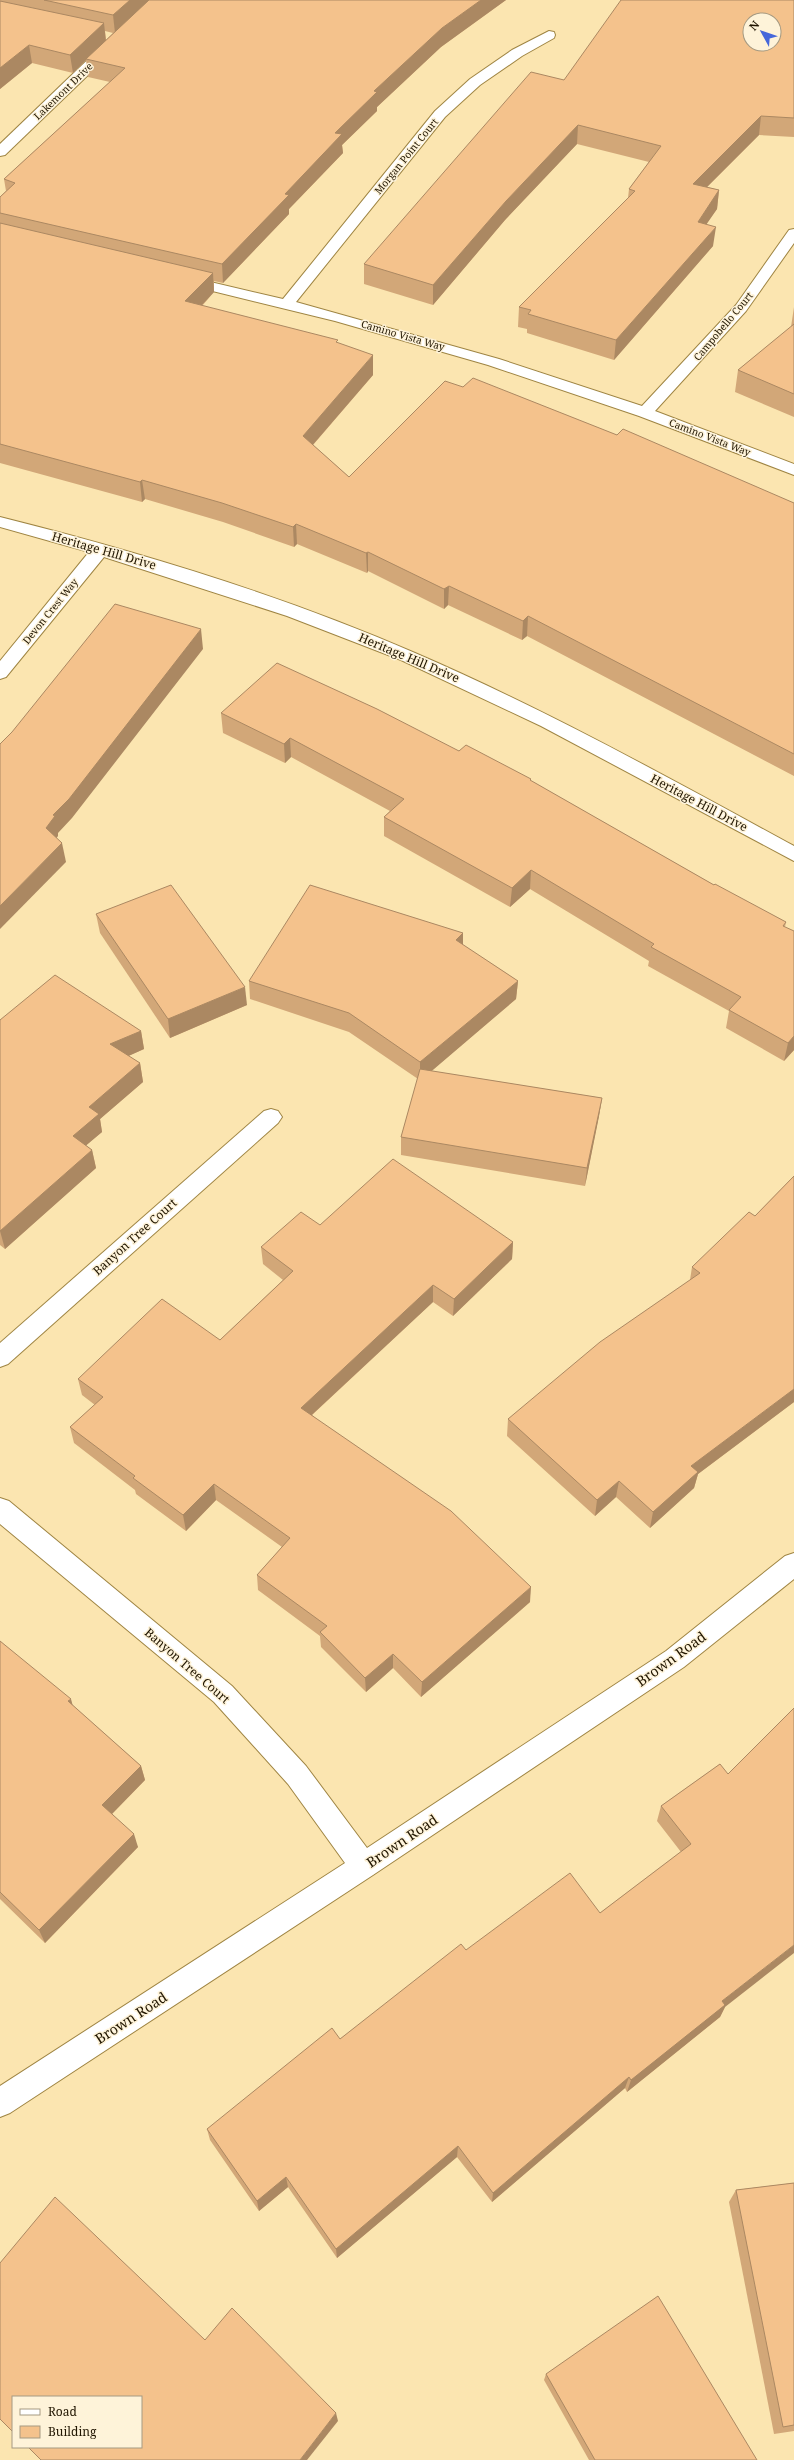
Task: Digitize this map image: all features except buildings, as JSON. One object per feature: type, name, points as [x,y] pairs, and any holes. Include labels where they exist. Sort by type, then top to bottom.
[{"type":"street","name":"Morgan Point Court","points":[[287,303],[440,114],[475,82],[516,53],[549,35]]},
{"type":"street","name":"Lakemont Drive","points":[[0,152],[118,39],[103,36]]},
{"type":"street","name":"Campobello Court","points":[[645,412],[741,308],[794,233]]},
{"type":"street","name":"Camino Vista Way","points":[[171,276],[287,303],[413,337],[519,369],[645,412],[794,470]]},
{"type":"street","name":"Heritage Hill Drive","points":[[0,522],[101,549],[220,586],[340,629],[462,680],[554,725],[794,854]]},
{"type":"street","name":"Devon Crest Way","points":[[0,673],[101,549]]},
{"type":"street","name":"Banyon Tree Court","points":[[0,1357],[271,1116]]},
{"type":"street","name":"Banyon Tree Court","points":[[0,1509],[223,1694],[297,1775],[364,1866]]},
{"type":"street","name":"Brown Road","points":[[0,2103],[364,1866],[675,1658],[794,1564]]}]
